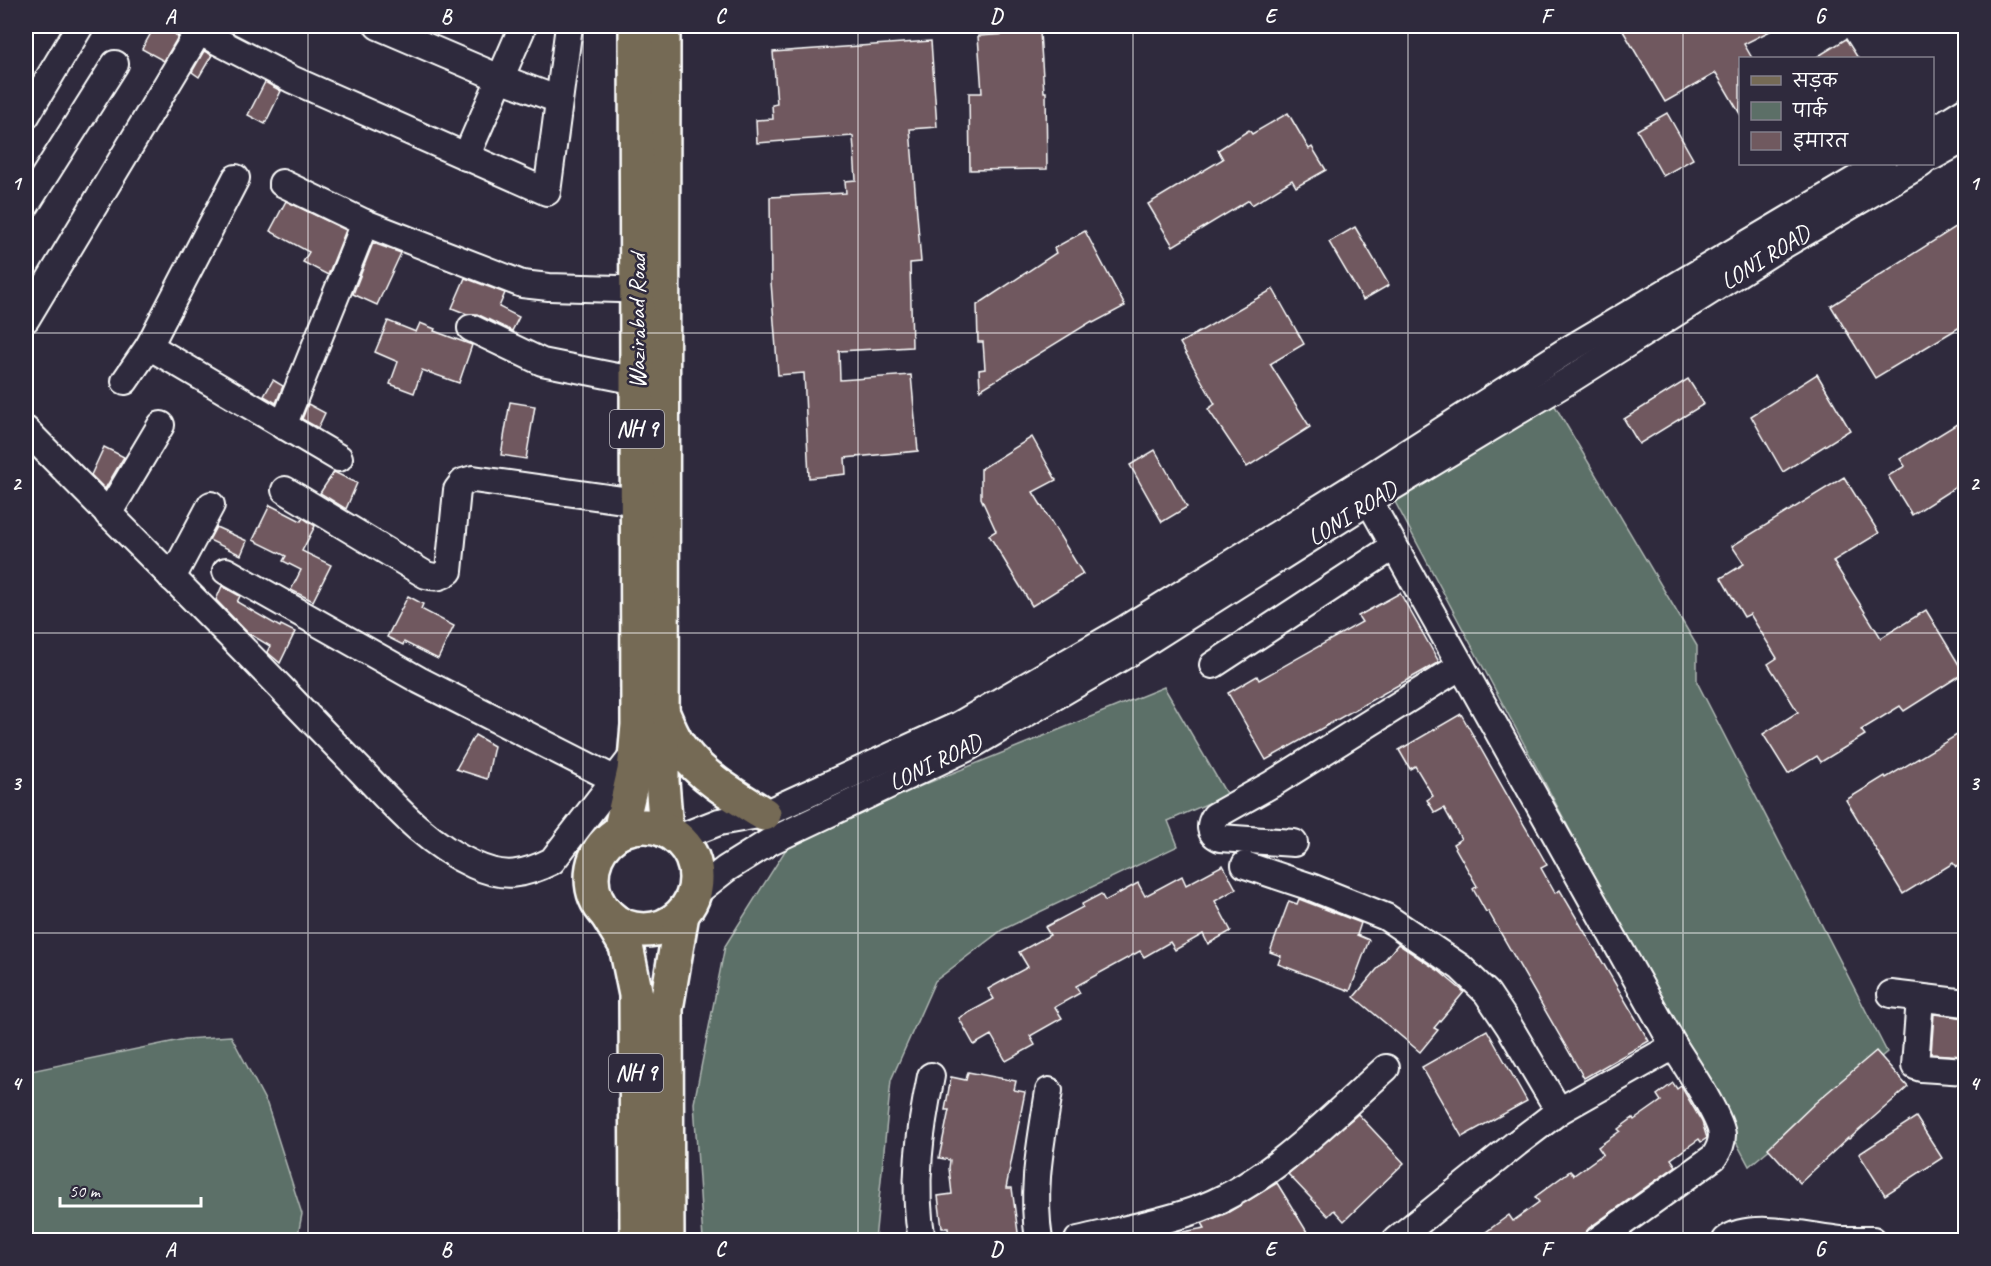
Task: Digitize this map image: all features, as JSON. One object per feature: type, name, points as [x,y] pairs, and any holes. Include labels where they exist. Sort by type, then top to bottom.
[{"type":"main road","name":"Wazirabad Road","points":[[636,26],[649,290],[662,712],[662,782],[672,834]]},
{"type":"main road","name":"Wazirabad Road","points":[[620,832],[634,771],[638,725],[637,381],[649,290],[663,26]]},
{"type":"main road","points":[[662,712],[680,749],[700,770],[718,785],[775,819]]},
{"type":"main road","points":[[636,826],[651,826],[672,834],[686,847],[693,860],[696,874],[688,904],[665,926],[644,930],[623,925],[606,913],[598,903],[593,887],[595,862],[604,844],[620,832],[636,826]]},
{"type":"main road","name":"NH 9","points":[[667,1240],[666,1009],[688,904]]},
{"type":"main road","name":"NH 9","points":[[606,913],[626,946],[636,995],[637,1240]]},
{"type":"street","points":[[26,116],[80,26]]},
{"type":"street","points":[[378,26],[500,78],[559,100]]},
{"type":"street","points":[[466,156],[523,26]]},
{"type":"street","points":[[26,319],[194,28],[291,79],[547,192],[569,26]]},
{"type":"street","points":[[26,205],[114,64]]},
{"type":"street","points":[[1934,130],[1965,110]]},
{"type":"street","points":[[1934,156],[1965,138]]},
{"type":"street","name":"LONI ROAD","points":[[775,819],[967,748],[1357,485],[1563,353],[1880,165]]},
{"type":"street","name":"LONI ROAD","points":[[775,819],[1104,654],[1369,501],[1568,381],[1775,250],[1919,165]]},
{"type":"street","points":[[125,381],[149,346],[236,178]]},
{"type":"street","points":[[282,183],[365,223],[522,284],[649,290]]},
{"type":"street","points":[[283,426],[365,223]]},
{"type":"street","points":[[471,328],[542,362],[637,381]]},
{"type":"street","points":[[149,346],[339,458]]},
{"type":"street","points":[[108,514],[161,425]]},
{"type":"street","points":[[26,430],[409,821],[440,845],[475,866],[512,875],[532,871],[552,861],[636,752]]},
{"type":"street","points":[[285,490],[426,575],[435,578],[449,571],[458,490],[463,482],[473,479],[637,502]]},
{"type":"street","points":[[1369,501],[1674,1046],[1717,1117],[1722,1133],[1720,1147],[1714,1157],[1598,1240]]},
{"type":"street","points":[[172,578],[211,504]]},
{"type":"street","points":[[1213,665],[1393,546]]},
{"type":"street","points":[[226,571],[419,680],[614,779]]},
{"type":"street","points":[[1294,843],[1220,838],[1210,829],[1211,822],[1215,816],[1272,784],[1461,666]]},
{"type":"street","points":[[672,834],[718,822],[775,819]]},
{"type":"street","points":[[688,904],[726,870],[775,819]]},
{"type":"street","points":[[1245,865],[1311,887],[1386,917],[1460,966],[1487,993],[1504,1017],[1559,1112]]},
{"type":"street","points":[[1891,994],[1965,1003]]},
{"type":"street","points":[[1920,998],[1915,1066],[1965,1071]]},
{"type":"street","points":[[1396,1240],[1559,1112],[1674,1046]]},
{"type":"street","points":[[1078,1240],[1194,1211],[1240,1189],[1280,1162],[1386,1068]]},
{"type":"street","points":[[922,1240],[917,1194],[919,1154],[931,1076]]},
{"type":"street","points":[[1039,1240],[1035,1184],[1049,1091]]},
{"type":"street","points":[[1725,1240],[1748,1232],[1786,1237],[1873,1240]]},
{"type":"green space","points":[[1548,394],[1697,646],[1697,682],[1887,1052],[1749,1166],[1394,500]]},
{"type":"green space","points":[[1164,687],[1227,795],[1168,821],[1178,846],[1002,930],[935,981],[891,1080],[875,1240],[703,1240],[694,1103],[725,946],[793,838]]},
{"type":"green space","points":[[231,1036],[267,1104],[302,1214],[297,1240],[26,1240],[26,1072],[185,1039]]},
{"type":"building","points":[[155,26],[173,26],[178,37],[164,61],[142,49]]},
{"type":"building","points":[[1633,26],[1780,26],[1744,44],[1751,57],[1739,57],[1739,112],[1716,73],[1665,102],[1623,31]]},
{"type":"building","points":[[1040,32],[1044,92],[1046,92],[1047,169],[970,170],[969,93],[982,93],[978,36]]},
{"type":"building","points":[[1846,39],[1857,57],[1817,57]]},
{"type":"building","points":[[931,41],[937,127],[910,129],[921,262],[910,263],[912,347],[839,351],[840,380],[911,375],[918,451],[845,458],[846,474],[809,478],[804,373],[778,375],[771,282],[770,197],[846,193],[845,181],[856,180],[853,136],[757,143],[756,120],[773,119],[772,105],[777,104],[773,52]]},
{"type":"building","points":[[204,51],[212,55],[199,77],[192,72]]},
{"type":"building","points":[[265,82],[281,91],[265,124],[248,115]]},
{"type":"building","points":[[1288,113],[1309,149],[1312,147],[1326,170],[1296,187],[1292,180],[1252,205],[1249,200],[1173,246],[1148,204],[1223,159],[1218,150],[1249,130],[1252,134]]},
{"type":"building","points":[[1667,113],[1693,159],[1663,176],[1637,130]]},
{"type":"building","points":[[286,201],[346,230],[328,275],[303,262],[309,252],[270,231]]},
{"type":"building","points":[[1965,221],[1965,324],[1875,378],[1831,306]]},
{"type":"building","points":[[1355,227],[1389,285],[1363,300],[1329,242]]},
{"type":"building","points":[[1085,231],[1125,306],[1093,323],[1092,321],[980,390],[979,370],[985,369],[983,342],[978,342],[977,305],[1056,253],[1054,248]]},
{"type":"building","points":[[373,243],[401,253],[377,305],[353,294]]},
{"type":"building","points":[[465,278],[505,293],[499,307],[519,317],[512,331],[477,314],[467,314],[452,308]]},
{"type":"building","points":[[1273,289],[1304,344],[1270,364],[1310,427],[1247,467],[1208,409],[1215,404],[1180,343]]},
{"type":"building","points":[[388,321],[416,332],[420,323],[435,329],[434,331],[472,345],[459,383],[422,370],[414,393],[390,384],[398,362],[375,352]]},
{"type":"building","points":[[1817,374],[1850,430],[1783,472],[1751,416]]},
{"type":"building","points":[[1688,379],[1704,404],[1639,444],[1624,419]]},
{"type":"building","points":[[273,380],[283,386],[276,403],[264,396]]},
{"type":"building","points":[[510,402],[535,406],[526,459],[501,455]]},
{"type":"building","points":[[308,404],[325,413],[318,428],[302,419]]},
{"type":"building","points":[[1965,419],[1965,481],[1912,515],[1888,476],[1905,466],[1900,459]]},
{"type":"building","points":[[1032,437],[1056,480],[1033,492],[1083,574],[1032,606],[989,535],[996,531],[981,498],[981,469]]},
{"type":"building","points":[[104,447],[124,457],[105,489],[91,475]]},
{"type":"building","points":[[1155,450],[1187,507],[1162,522],[1130,465]]},
{"type":"building","points":[[334,472],[357,483],[346,509],[320,493]]},
{"type":"building","points":[[1844,477],[1879,533],[1833,561],[1881,638],[1926,610],[1964,673],[1904,711],[1900,706],[1861,730],[1865,735],[1821,762],[1817,756],[1788,774],[1763,734],[1798,712],[1768,664],[1777,658],[1750,614],[1744,617],[1721,578],[1744,564],[1732,546]]},
{"type":"building","points":[[270,505],[301,521],[303,518],[315,526],[302,551],[331,565],[313,601],[291,590],[301,570],[283,561],[286,556],[253,540]]},
{"type":"building","points":[[216,527],[247,541],[241,555],[209,540]]},
{"type":"building","points":[[222,586],[240,596],[237,602],[280,627],[281,625],[295,632],[280,663],[267,652],[270,646],[248,633],[216,600]]},
{"type":"building","points":[[1400,593],[1439,662],[1266,760],[1228,693],[1257,676],[1259,680],[1362,622],[1358,616]]},
{"type":"building","points":[[408,596],[423,604],[421,609],[454,626],[438,659],[404,642],[403,645],[387,637]]},
{"type":"building","points":[[1461,714],[1547,865],[1541,868],[1555,893],[1560,890],[1649,1041],[1584,1078],[1473,889],[1477,886],[1453,844],[1461,839],[1444,808],[1435,813],[1427,800],[1433,796],[1415,766],[1410,769],[1399,750]]},
{"type":"building","points":[[1965,730],[1965,861],[1956,867],[1953,863],[1903,894],[1846,800]]},
{"type":"building","points":[[475,735],[494,746],[487,779],[456,769]]},
{"type":"building","points":[[1223,865],[1236,889],[1215,901],[1231,931],[1208,944],[1203,934],[1175,950],[1170,942],[1144,957],[1140,951],[1076,986],[1080,993],[1055,1007],[1062,1018],[1030,1036],[1035,1045],[1006,1061],[991,1035],[974,1045],[959,1018],[994,999],[988,989],[1028,967],[1019,952],[1050,935],[1045,927],[1083,907],[1082,904],[1101,894],[1105,901],[1138,883],[1145,896],[1182,876],[1186,885]]},
{"type":"building","points":[[1299,899],[1361,923],[1357,935],[1369,940],[1350,991],[1278,964],[1281,956],[1270,952],[1289,901],[1297,904]]},
{"type":"building","points":[[1398,944],[1439,971],[1464,992],[1434,1028],[1438,1030],[1420,1052],[1354,997]]},
{"type":"building","points":[[1934,1014],[1965,1018],[1965,1056],[1931,1054]]},
{"type":"building","points":[[1487,1030],[1527,1101],[1462,1137],[1422,1067]]},
{"type":"building","points":[[1876,1051],[1908,1087],[1800,1183],[1768,1148],[1815,1103]]},
{"type":"building","points":[[968,1072],[1016,1081],[1014,1090],[1025,1092],[1006,1188],[1012,1188],[1019,1240],[949,1240],[948,1228],[942,1228],[938,1196],[952,1194],[950,1160],[939,1158],[949,1110],[945,1110],[951,1077],[966,1080]]},
{"type":"building","points":[[1673,1083],[1677,1089],[1681,1086],[1702,1122],[1707,1138],[1701,1142],[1699,1139],[1671,1159],[1676,1166],[1589,1228],[1583,1240],[1475,1240],[1509,1215],[1513,1221],[1539,1202],[1535,1197],[1570,1171],[1574,1175],[1603,1154],[1598,1147],[1633,1118],[1634,1120],[1661,1101],[1657,1095]]},
{"type":"building","points":[[1358,1114],[1404,1163],[1344,1221],[1334,1210],[1328,1216],[1288,1174]]},
{"type":"building","points":[[1916,1117],[1942,1158],[1885,1195],[1859,1154]]},
{"type":"building","points":[[1277,1183],[1312,1240],[1178,1240],[1177,1233],[1205,1228],[1202,1223],[1227,1213]]}]
